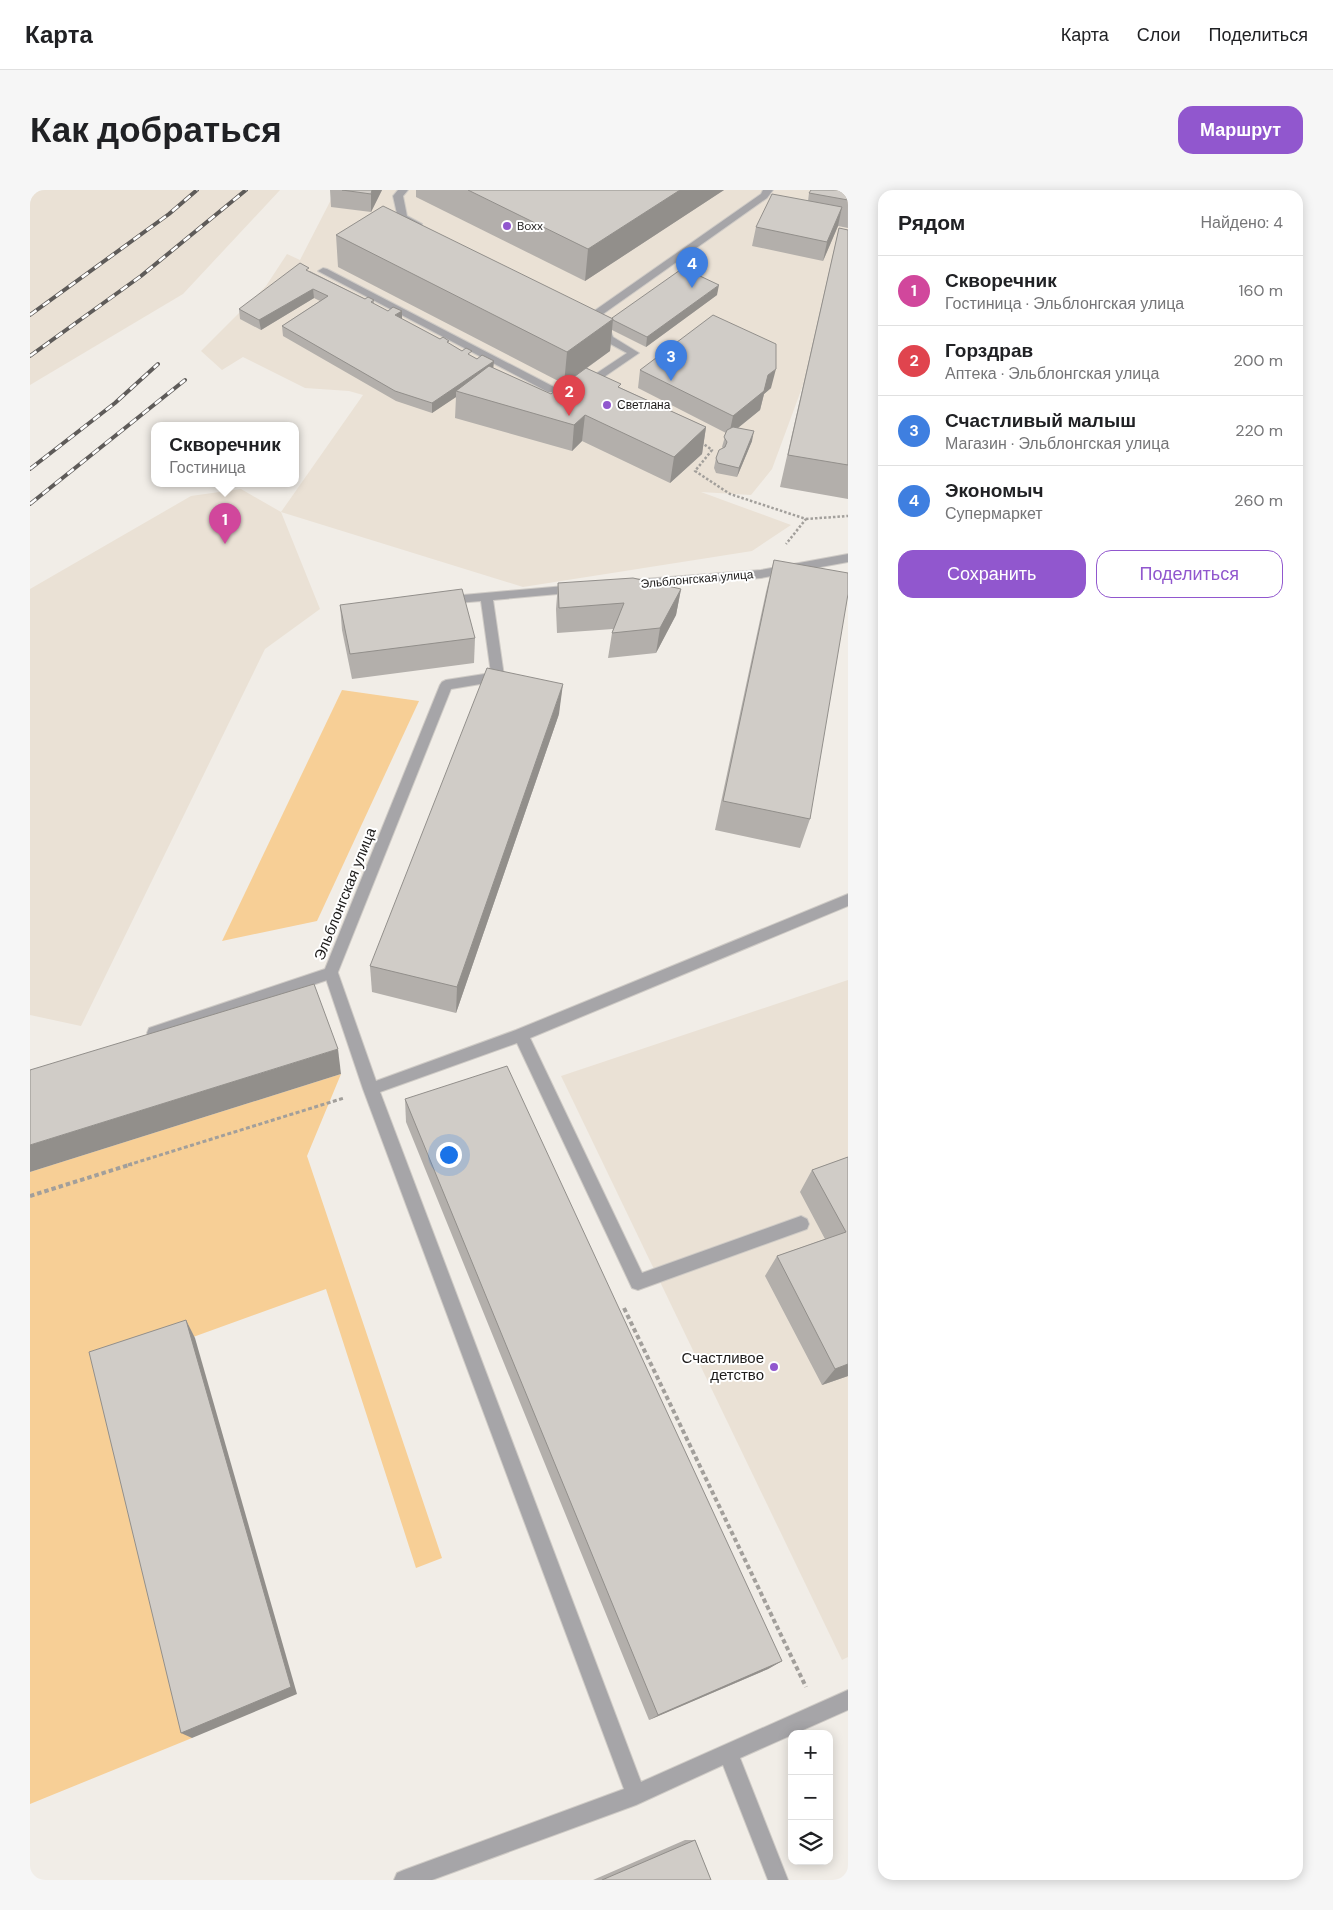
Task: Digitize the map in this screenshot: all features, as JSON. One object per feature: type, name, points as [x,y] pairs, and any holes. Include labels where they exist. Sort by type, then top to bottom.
[{"type":"street","points":[[403,190],[398,196],[403,218],[430,231]]},
{"type":"street","points":[[323,272],[552,390],[578,390],[594,384],[634,353],[609,339],[594,311],[764,196],[768,190]]},
{"type":"street","name":"Эльблонгская улица","points":[[624,585],[761,574],[848,558]]},
{"type":"street","points":[[430,601],[584,588]]},
{"type":"street","name":"Эльблонгская улица","points":[[143,1036],[331,973],[446,684],[498,676],[486,596]]},
{"type":"street","points":[[371,1090],[521,1035],[848,900]]},
{"type":"street","points":[[331,973],[371,1090],[636,1795]]},
{"type":"street","points":[[521,1035],[638,1282],[801,1224]]},
{"type":"street","points":[[404,1880],[636,1795],[848,1700]]},
{"type":"street","points":[[728,1753],[778,1880]]},
{"type":"path","points":[[699,440],[712,450],[696,471],[730,494],[806,519],[848,516]]},
{"type":"path","points":[[761,574],[806,519]]},
{"type":"path","points":[[30,1196],[371,1090]]},
{"type":"path","points":[[622,1302],[818,1713]]},
{"type":"shaded area","points":[[30,190],[280,190],[183,294],[30,385]]},
{"type":"shaded area","points":[[336,190],[848,190],[848,263],[772,469],[751,495],[701,492],[791,525],[752,551],[523,587],[281,512],[363,395],[349,391],[305,388],[243,357],[222,370],[201,351],[266,286],[287,254],[300,260]]},
{"type":"shaded area","points":[[241,489],[281,512],[320,609],[265,649],[81,1026],[30,1015],[30,589],[191,496]]},
{"type":"shaded area","points":[[342,690],[419,701],[317,921],[222,941]]},
{"type":"shaded area","name":"Счастливое детство","points":[[848,980],[848,1657],[842,1660],[561,1076]]},
{"type":"shaded area","points":[[341,1074],[307,1156],[442,1558],[416,1568],[326,1289],[102,1370],[192,1738],[30,1804],[30,1172]]},
{"type":"building","points":[[342,190],[372,190],[371,194]]},
{"type":"building","points":[[468,190],[680,190],[588,249]]},
{"type":"building","points":[[811,190],[848,190],[848,200],[809,193]]},
{"type":"building","points":[[772,194],[842,207],[827,242],[756,227]]},
{"type":"building","points":[[383,206],[613,319],[567,352],[336,235]]},
{"type":"building","points":[[839,228],[848,230],[848,465],[788,455]]},
{"type":"building","points":[[300,263],[309,268],[306,270],[365,299],[368,297],[374,300],[371,302],[388,311],[393,307],[402,311],[395,315],[440,339],[443,337],[449,341],[447,342],[462,351],[466,348],[472,351],[468,354],[477,359],[482,355],[494,361],[432,403],[395,391],[282,326],[328,296],[313,289],[259,320],[239,309]]},
{"type":"building","points":[[683,268],[719,285],[647,337],[613,320],[612,318]]},
{"type":"building","points":[[713,315],[776,344],[776,369],[768,375],[764,391],[733,416],[640,370]]},
{"type":"building","points":[[489,366],[551,394],[586,368],[621,384],[618,387],[706,427],[674,457],[585,415],[574,425],[456,391]]},
{"type":"building","points":[[733,427],[754,431],[739,468],[718,463],[716,458],[719,450],[725,447],[727,442],[724,437],[727,430]]},
{"type":"building","points":[[774,560],[848,573],[848,594],[810,819],[723,801]]},
{"type":"building","points":[[633,578],[681,589],[660,628],[612,633],[624,603],[559,608],[558,583]]},
{"type":"building","points":[[462,589],[475,638],[350,654],[340,605]]},
{"type":"building","points":[[487,668],[563,684],[457,987],[370,966]]},
{"type":"building","points":[[314,984],[338,1049],[30,1145],[30,1070]]},
{"type":"building","points":[[507,1066],[782,1661],[658,1715],[405,1099]]},
{"type":"building","points":[[848,1157],[848,1364],[835,1369],[777,1256],[846,1232],[812,1170]]},
{"type":"building","points":[[186,1320],[291,1687],[181,1733],[89,1352]]},
{"type":"building","points":[[695,1840],[711,1880],[602,1880]]},
{"type":"railway","points":[[30,315],[169,214],[197,190]]},
{"type":"railway","points":[[30,356],[141,276],[246,190]]},
{"type":"railway","points":[[30,469],[115,403],[158,364]]},
{"type":"railway","points":[[30,504],[185,380]]},
{"type":"place","name":"Boxx","points":[[507,226]]},
{"type":"place","name":"Экономыч","points":[[692,288]]},
{"type":"place","name":"Счастливый малыш","points":[[671,381]]},
{"type":"place","name":"Светлана","points":[[607,405]]},
{"type":"place","name":"Горздрав","points":[[569,416]]},
{"type":"place","name":"Скворечник","points":[[225,544]]},
{"type":"place","name":"Счастливое детство","points":[[774,1367]]}]
